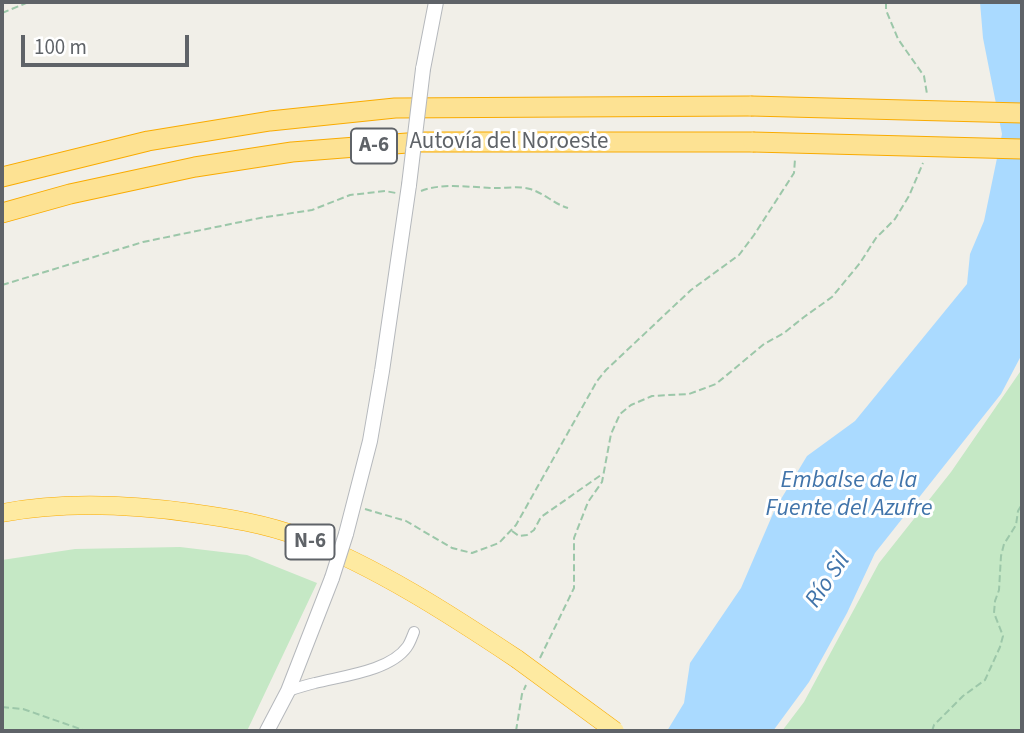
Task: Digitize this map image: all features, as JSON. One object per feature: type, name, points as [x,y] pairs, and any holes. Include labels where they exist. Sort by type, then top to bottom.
[{"type":"highway","name":"Autovía del Noroeste","points":[[2,177],[148,141],[270,121],[395,108],[751,106],[1022,113]]},
{"type":"highway","name":"Autovía del Noroeste","points":[[2,213],[70,194],[195,167],[292,152],[420,142],[753,142],[1022,149]]},
{"type":"highway","name":"N-6","points":[[2,513],[76,504],[152,508],[233,518],[298,536],[357,562],[443,609],[615,731]]},
{"type":"street","points":[[267,731],[288,691],[332,578],[370,441],[408,191],[423,69],[436,2]]},
{"type":"street","points":[[288,691],[378,666],[408,647],[414,632]]},
{"type":"path","points":[[2,13],[29,2]]},
{"type":"path","points":[[886,2],[898,40],[923,76],[929,103]]},
{"type":"path","points":[[354,506],[406,521],[452,548],[472,553],[499,542],[516,525],[597,381],[691,290],[739,255],[793,173],[796,155]]},
{"type":"path","points":[[538,662],[573,588],[574,538],[588,502],[602,482],[611,434],[620,414],[631,405],[652,396],[689,394],[716,384],[764,344],[784,334],[832,297],[860,263],[876,238],[895,219],[909,196],[924,161]]},
{"type":"path","points":[[2,285],[143,242],[312,210],[350,195],[428,188],[528,188],[568,208]]},
{"type":"path","points":[[511,530],[519,536],[527,535],[546,513],[603,475]]},
{"type":"path","points":[[932,731],[934,724],[985,680],[1000,647],[1003,636],[994,613],[999,590],[1001,556],[1004,544],[1016,525],[1022,504]]},
{"type":"path","points":[[516,731],[522,694],[527,683]]},
{"type":"path","points":[[2,707],[23,709],[86,731]]},
{"type":"green space","points":[[1022,369],[1022,731],[782,731],[804,702],[879,563],[951,472]]},
{"type":"green space","points":[[180,547],[247,555],[317,583],[247,731],[2,731],[2,560],[75,549]]},
{"type":"water","name":"Embalse de la Fuente del Azufre","points":[[980,2],[1022,2],[1022,354],[1001,394],[875,553],[847,613],[809,682],[773,731],[667,731],[684,703],[690,663],[741,588],[775,509],[807,456],[855,421],[967,284],[970,254],[984,221],[1002,134],[983,38]]},
{"type":"water label","name":"Río Sil","points":[[829,581]]}]
